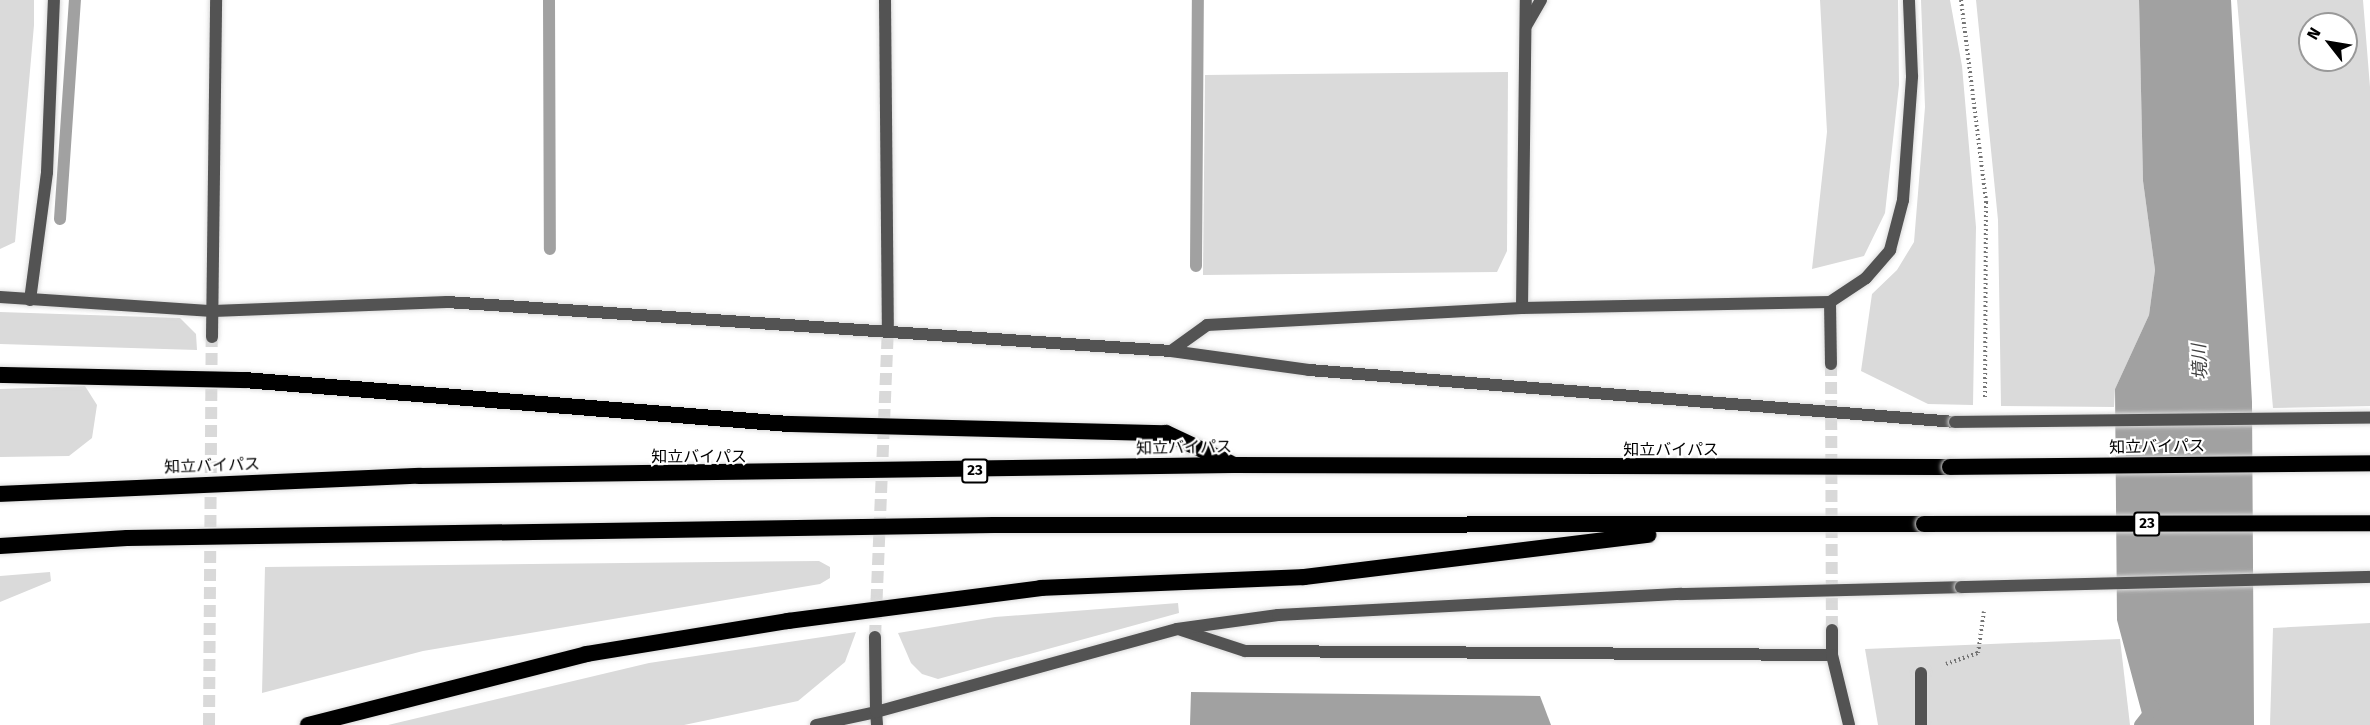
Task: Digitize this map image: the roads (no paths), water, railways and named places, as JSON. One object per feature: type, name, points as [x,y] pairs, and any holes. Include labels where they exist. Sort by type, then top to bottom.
[{"type":"highway","name":"23","points":[[0,375],[244,380],[789,424],[1166,433],[1233,465]]},
{"type":"highway","name":"知立バイパス","points":[[0,494],[419,476],[1233,465],[1950,467],[2370,463]]},
{"type":"highway","name":"23","points":[[0,546],[127,538],[994,525],[1711,528],[1924,524],[2370,523]]},
{"type":"highway","name":"23","points":[[308,725],[586,654],[788,621],[1041,588],[1304,577],[1711,528]]},
{"type":"street","points":[[30,300],[47,172],[54,0]]},
{"type":"street","points":[[212,337],[216,0]]},
{"type":"street","points":[[885,0],[888,332]]},
{"type":"street","points":[[1522,308],[1526,0]]},
{"type":"street","points":[[1526,26],[1541,0]]},
{"type":"street","points":[[1171,351],[1207,326],[1522,308],[1830,303],[1866,278],[1890,250],[1903,200],[1912,76],[1910,0]]},
{"type":"street","points":[[0,297],[213,311],[447,302],[1171,351],[1309,370],[1955,422],[2370,418]]},
{"type":"street","points":[[1830,303],[1832,364]]},
{"type":"street","points":[[816,725],[877,718],[1178,629],[1278,615],[1681,594],[2370,577]]},
{"type":"street","points":[[1178,629],[1245,651],[1832,655]]},
{"type":"street","points":[[1832,630],[1832,655],[1849,725]]},
{"type":"street","points":[[875,637],[877,718]]},
{"type":"street","points":[[1921,673],[1921,725]]},
{"type":"water","name":"境川","points":[[2139,0],[2231,0],[2252,402],[2254,725],[2145,725],[2117,620],[2115,389],[2149,315],[2155,270],[2143,181]]},
{"type":"water","points":[[1191,692],[1540,696],[1551,725],[1190,725]]},
{"type":"waterway","points":[[60,219],[75,0]]},
{"type":"waterway","points":[[549,0],[550,249]]},
{"type":"waterway","points":[[1196,266],[1198,0]]},
{"type":"waterway","points":[[2140,725],[2154,707]]},
{"type":"tunnel","points":[[875,637],[888,332]]},
{"type":"tunnel","points":[[209,725],[212,337]]},
{"type":"tunnel","points":[[1831,364],[1832,630]]}]
